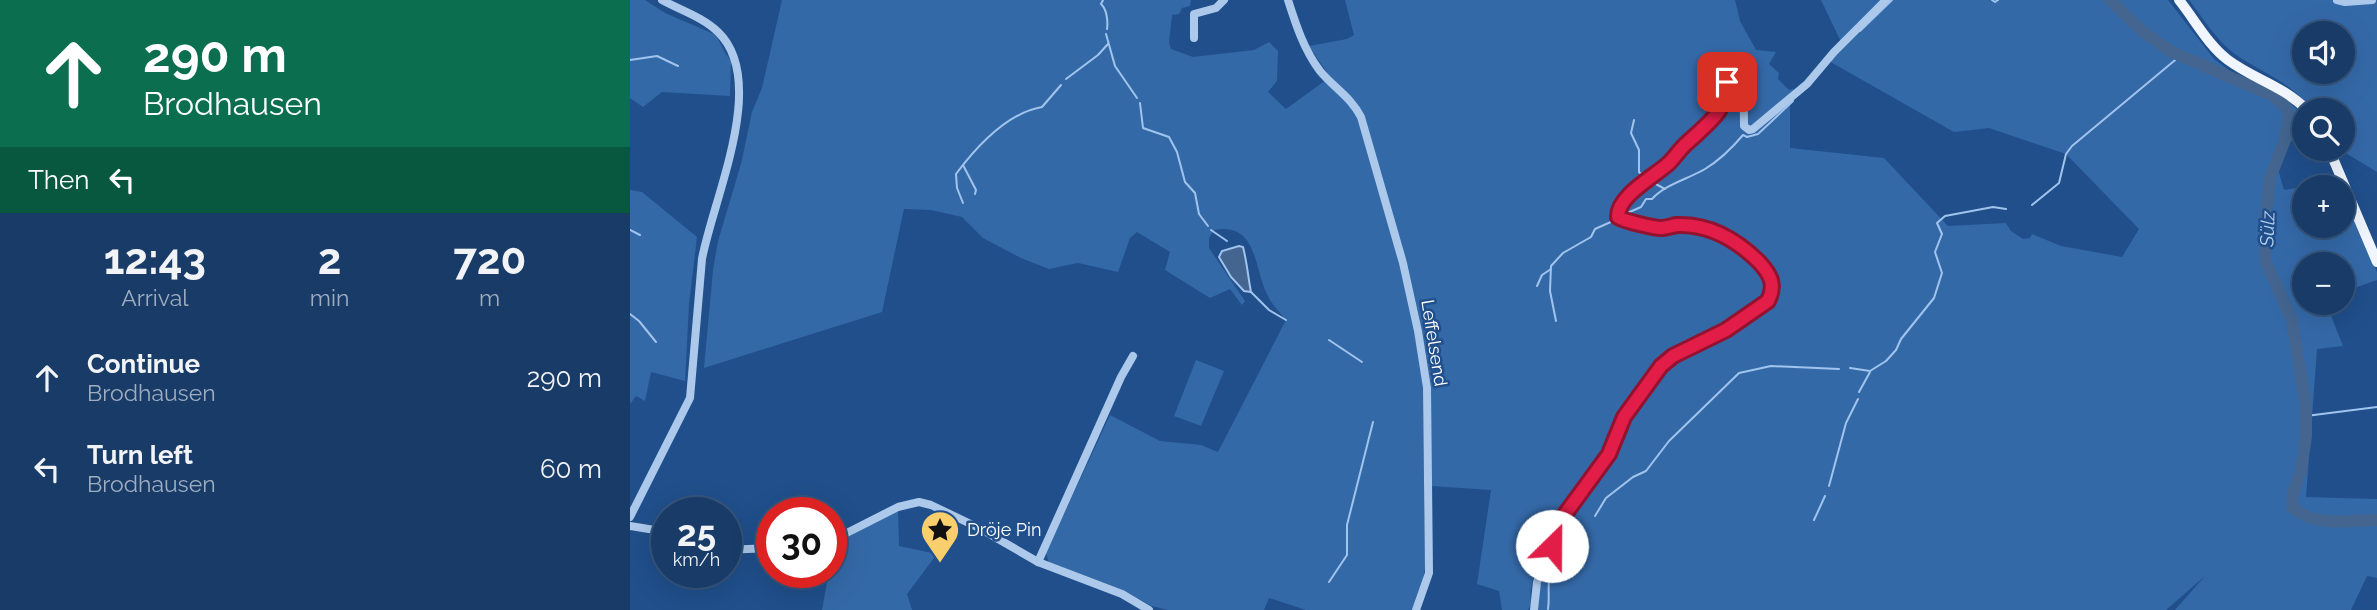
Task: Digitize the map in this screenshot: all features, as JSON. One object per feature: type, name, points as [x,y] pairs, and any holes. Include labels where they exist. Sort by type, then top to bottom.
[{"type":"main road","points":[[2179,0],[2211,44],[2225,58],[2279,87],[2292,98]]},
{"type":"main road","points":[[2334,161],[2377,262]]},
{"type":"street","points":[[630,517],[690,398],[702,259],[731,152],[739,99],[736,56],[728,43],[700,19],[662,0]]},
{"type":"street","points":[[1194,38],[1194,13],[1216,8],[1224,0]]},
{"type":"street","name":"Leffelsend","points":[[1288,0],[1303,43],[1319,70],[1356,106],[1361,117],[1397,239],[1418,331],[1427,388],[1429,573],[1416,610]]},
{"type":"street","points":[[1534,610],[1537,582],[1559,524],[1609,454],[1624,417],[1639,394],[1661,366],[1673,356],[1726,330],[1768,301],[1773,286],[1764,268],[1750,253],[1714,230],[1677,225],[1658,229],[1621,219],[1618,217],[1618,211],[1638,187],[1668,164],[1680,149],[1712,121],[1726,101],[1727,73],[1731,69],[1736,71],[1741,83],[1744,125],[1749,130],[1754,129],[1807,84],[1834,52],[1886,0]]},
{"type":"street","points":[[2337,0],[2372,0]]},
{"type":"street","points":[[1038,562],[1121,377],[1133,356]]},
{"type":"street","points":[[847,533],[898,507],[919,502],[979,528],[1038,562],[1122,594],[1150,609]]},
{"type":"street","points":[[630,526],[651,529]]},
{"type":"shaded area","points":[[630,0],[645,0],[665,13],[714,34],[731,60],[730,96],[662,92],[643,107],[630,98]]},
{"type":"shaded area","points":[[782,0],[1191,0],[1190,6],[1182,8],[1179,14],[1172,15],[1169,43],[1171,49],[1193,57],[1254,50],[1269,42],[1278,51],[1277,81],[1268,92],[1286,109],[1330,77],[1309,46],[1347,39],[1354,35],[1345,0],[1735,0],[1740,21],[1756,50],[1776,52],[1769,64],[1779,73],[1778,79],[1789,90],[1793,89],[1790,100],[1790,148],[1884,158],[1948,226],[2006,223],[2011,231],[2023,239],[2030,238],[2032,234],[2061,246],[2122,257],[2139,229],[2066,154],[1989,128],[1954,132],[1827,60],[1842,44],[1821,0],[2168,0],[2214,59],[2234,74],[2292,105],[2292,141],[2289,141],[2278,169],[2284,190],[2292,189],[2292,238],[2355,238],[2355,220],[2377,272],[2377,280],[2355,288],[2355,252],[2292,252],[2292,315],[2331,315],[2343,346],[2317,349],[2306,497],[2377,499],[2377,578],[2367,576],[2351,610],[2175,610],[2205,576],[2166,610],[1538,610],[1539,583],[1562,514],[1535,572],[1528,610],[1502,610],[1499,591],[1477,584],[1491,490],[1431,486],[1422,330],[1406,258],[1423,389],[1425,568],[1422,585],[1412,610],[1306,610],[1269,598],[1264,610],[1168,610],[1152,606],[1118,588],[1049,563],[1046,553],[1110,415],[1160,441],[1201,445],[1218,452],[1286,320],[1269,298],[1247,241],[1239,233],[1229,229],[1214,230],[1209,238],[1209,248],[1245,301],[1242,305],[1230,289],[1210,298],[1165,270],[1170,252],[1137,232],[1130,238],[1118,272],[1078,263],[1049,269],[983,238],[962,217],[931,210],[904,209],[882,312],[704,368],[718,241],[741,164],[752,112],[762,88]]},
{"type":"shaded area","points":[[2189,0],[2377,0],[2377,172],[2355,159],[2355,98],[2302,98],[2235,54],[2216,36]]},
{"type":"shaded area","points":[[630,190],[642,192],[697,237],[689,304],[685,381],[651,372],[645,401],[636,396],[630,404]]},
{"type":"shaded area","points":[[1243,247],[1251,292],[1244,291],[1231,277],[1219,257],[1222,251]]},
{"type":"shaded area","points":[[1196,360],[1224,371],[1201,426],[1174,416]]},
{"type":"shaded area","points":[[898,510],[899,546],[937,554],[907,594],[912,610],[822,610],[826,588],[847,588],[847,538]]},
{"type":"waterway","points":[[1103,0],[1101,4],[1106,12],[1107,29]]},
{"type":"waterway","points":[[1860,31],[1892,0]]},
{"type":"waterway","points":[[1992,0],[1998,0]]},
{"type":"waterway","name":"Sülz","points":[[2110,0],[2142,31],[2172,52],[2271,95],[2285,105],[2289,116],[2285,140],[2270,178],[2264,231],[2266,262],[2292,320],[2306,407],[2306,436],[2292,507],[2301,514],[2321,520],[2377,520]]},
{"type":"waterway","points":[[1106,34],[1115,66],[1137,98]]},
{"type":"waterway","points":[[1066,79],[1108,44]]},
{"type":"waterway","points":[[630,60],[657,56],[678,66]]},
{"type":"waterway","points":[[2032,205],[2059,183],[2066,154],[2072,146],[2180,56]]},
{"type":"waterway","points":[[963,203],[957,188],[956,174],[964,163],[1005,123],[1029,110],[1042,107],[1061,85]]},
{"type":"waterway","points":[[1625,214],[1641,207],[1646,199],[1652,199],[1670,186],[1710,165],[1726,154],[1743,135],[1747,137],[1758,134],[1793,101]]},
{"type":"waterway","points":[[1140,103],[1143,128],[1169,137],[1177,152],[1185,182],[1195,193],[1199,214],[1208,226]]},
{"type":"waterway","points":[[1634,120],[1631,133],[1639,150],[1639,172],[1644,177]]},
{"type":"waterway","points":[[963,165],[976,190],[975,194]]},
{"type":"waterway","points":[[1652,182],[1665,189]]},
{"type":"waterway","points":[[1850,368],[1870,371],[1886,361],[1934,298],[1942,273],[1935,252],[1942,234],[1937,223],[1945,216],[1993,207],[2006,209]]},
{"type":"waterway","points":[[1556,321],[1550,291],[1551,266],[1563,253],[1591,237],[1595,229],[1613,221]]},
{"type":"waterway","points":[[630,230],[640,235]]},
{"type":"waterway","points":[[1211,230],[1227,241]]},
{"type":"waterway","points":[[1537,286],[1542,275],[1551,269]]},
{"type":"waterway","points":[[1251,292],[1269,310],[1286,320]]},
{"type":"waterway","points":[[630,314],[656,342]]},
{"type":"waterway","points":[[1329,340],[1362,362]]},
{"type":"waterway","points":[[1595,516],[1606,498],[1633,477],[1646,471],[1669,441],[1739,373],[1771,366],[1839,369]]},
{"type":"waterway","points":[[1859,392],[1870,372]]},
{"type":"waterway","points":[[1829,486],[1846,423],[1858,399]]},
{"type":"waterway","points":[[2306,416],[2377,407]]},
{"type":"waterway","points":[[1329,582],[1347,555],[1347,525],[1373,422]]},
{"type":"waterway","points":[[1814,520],[1825,496]]},
{"type":"waterway","points":[[1548,609],[1552,570],[1578,533]]},
{"type":"place","name":"Dröje Pin","points":[[940,564]]},
{"type":"route","points":[[1552,546],[1559,524],[1605,462],[1624,417],[1654,375],[1673,356],[1726,330],[1768,301],[1772,294],[1772,279],[1764,268],[1750,253],[1727,236],[1714,230],[1677,225],[1658,229],[1618,217],[1621,206],[1638,187],[1668,164],[1680,149],[1712,121],[1726,101],[1727,82]]}]
